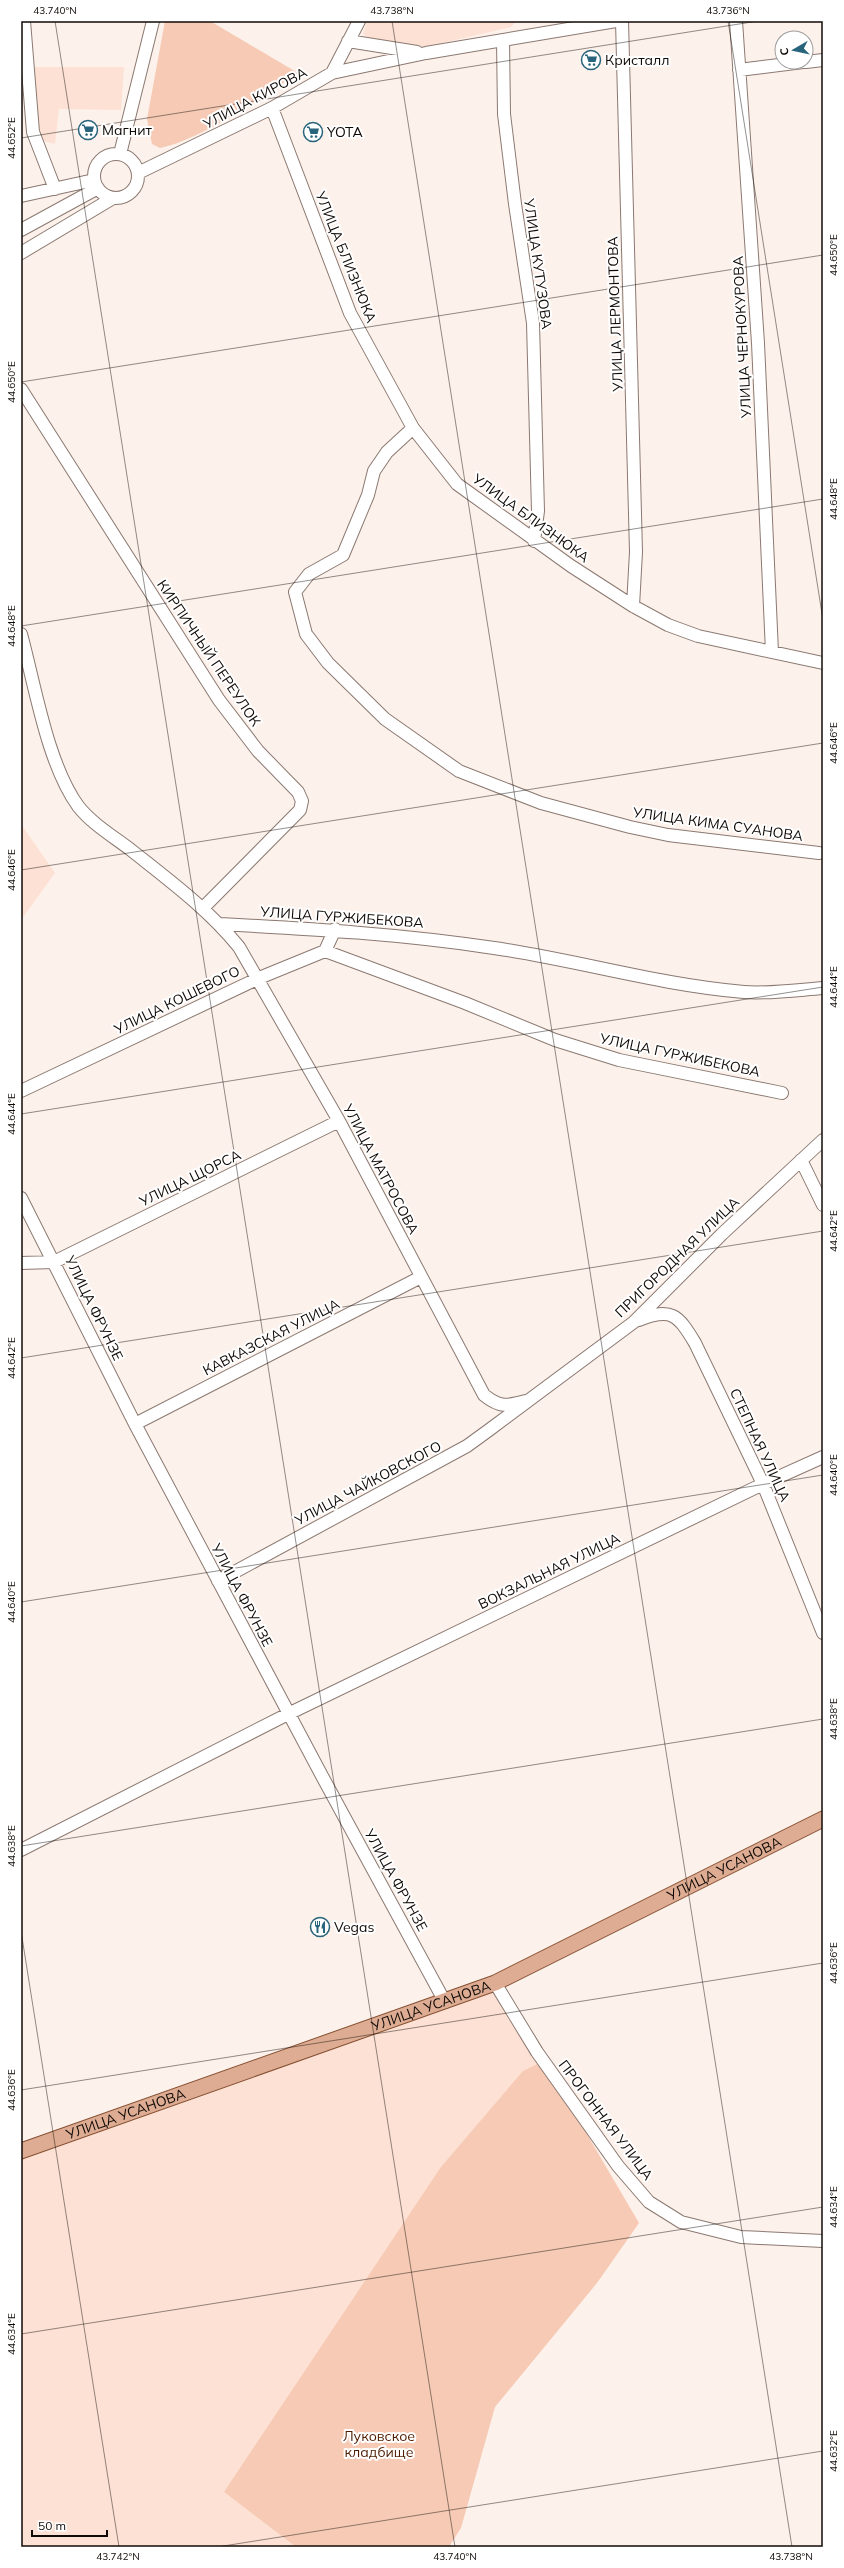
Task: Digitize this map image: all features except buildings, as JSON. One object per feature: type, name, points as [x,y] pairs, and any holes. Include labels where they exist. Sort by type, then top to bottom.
[{"type":"main road","name":"УЛИЦА УСАНОВА","points":[[21,2150],[446,2002],[494,1983],[823,1820]]},
{"type":"street","points":[[24,21],[33,132],[54,189]]},
{"type":"street","points":[[120,154],[153,21]]},
{"type":"street","points":[[332,73],[359,21]]},
{"type":"street","points":[[332,73],[426,53],[616,21]]},
{"type":"street","name":"УЛИЦА ЛЕРМОНТОВА","points":[[622,21],[636,552],[633,606]]},
{"type":"street","name":"УЛИЦА ЧЕРНОКУРОВА","points":[[736,21],[758,343],[772,652]]},
{"type":"street","name":"УЛИЦА КУТУЗОВА","points":[[503,40],[504,114],[533,323],[538,511],[534,541]]},
{"type":"street","points":[[348,41],[426,53]]},
{"type":"street","points":[[739,70],[774,66]]},
{"type":"street","name":"УЛИЦА КИРОВА","points":[[138,173],[272,108],[332,73]]},
{"type":"street","name":"УЛИЦА БЛИЗНЮКА","points":[[272,108],[350,313],[413,428],[457,484],[534,541],[633,606],[668,625],[698,636],[823,663]]},
{"type":"street","points":[[120,154],[129,158],[135,164],[138,173],[138,181],[132,192],[122,198],[113,198],[102,193],[96,184],[98,164],[104,158],[120,154]]},
{"type":"street","points":[[21,196],[54,189],[96,184]]},
{"type":"street","points":[[21,230],[96,184]]},
{"type":"street","points":[[21,253],[85,217],[113,198]]},
{"type":"street","name":"КИРПИЧНЫЙ ПЕРЕУЛОК","points":[[21,389],[220,700],[258,751],[298,792],[302,801],[300,810],[203,908]]},
{"type":"street","name":"УЛИЦА КИМА СУАНОВА","points":[[413,428],[387,452],[374,471],[368,495],[343,555],[309,574],[295,592],[306,634],[328,663],[385,719],[458,771],[540,803],[668,835],[819,853]]},
{"type":"street","points":[[21,634],[52,750],[64,782],[79,806],[203,908],[220,924]]},
{"type":"street","name":"УЛИЦА ГУРЖИБЕКОВА","points":[[220,924],[335,929],[496,948],[679,984],[745,992],[823,988]]},
{"type":"street","name":"УЛИЦА МАТРОСОВА","points":[[220,924],[239,946],[339,1121],[484,1395],[494,1403],[508,1406],[526,1402]]},
{"type":"street","points":[[325,952],[335,929]]},
{"type":"street","name":"УЛИЦА ГУРЖИБЕКОВА","points":[[325,952],[465,1003],[556,1040],[619,1060],[782,1092]]},
{"type":"street","name":"УЛИЦА КОШЕВОГО","points":[[21,1091],[258,978],[325,952]]},
{"type":"street","name":"УЛИЦА ЩОРСА","points":[[54,1262],[339,1121]]},
{"type":"street","name":"ПРИГОРОДНАЯ УЛИЦА","points":[[526,1402],[634,1322],[722,1234],[823,1140]]},
{"type":"street","points":[[801,1160],[823,1205]]},
{"type":"street","name":"УЛИЦА ФРУНЗЕ","points":[[21,1198],[135,1424],[288,1714],[446,2002]]},
{"type":"street","points":[[21,1263],[54,1262]]},
{"type":"street","name":"КАВКАЗСКАЯ УЛИЦА","points":[[135,1424],[421,1277]]},
{"type":"street","name":"СТЕПНАЯ УЛИЦА","points":[[634,1322],[656,1313],[671,1313],[683,1323],[695,1343],[763,1484],[823,1633]]},
{"type":"street","name":"УЛИЦА ЧАЙКОВСКОГО","points":[[218,1581],[467,1446],[526,1402]]},
{"type":"street","name":"ВОКЗАЛЬНАЯ УЛИЦА","points":[[21,1850],[288,1714],[763,1484],[823,1457]]},
{"type":"street","name":"ПРОГОННАЯ УЛИЦА","points":[[494,1983],[537,2052],[618,2166],[649,2202],[681,2222],[741,2237],[823,2241]]},
{"type":"shaded area","points":[[367,21],[516,21],[511,27],[425,47],[372,41],[363,34]]},
{"type":"shaded area","points":[[35,67],[124,67],[121,110],[59,109],[55,144],[43,141],[35,129]]},
{"type":"shaded area","points":[[21,824],[55,873],[21,920]]},
{"type":"shaded area","points":[[495,1983],[544,2061],[224,2492],[296,2547],[21,2547],[21,2151]]},
{"type":"green space","points":[[165,21],[210,21],[298,73],[250,105],[212,127],[194,136],[160,148],[152,144],[147,119]]},
{"type":"green space","name":"Луковское кладбище","points":[[544,2061],[639,2223],[597,2283],[495,2407],[461,2528],[449,2547],[296,2547],[224,2492],[441,2167],[523,2071]]},
{"type":"place","name":"Кристалл","points":[[591,60]]},
{"type":"place","name":"Магнит","points":[[88,130]]},
{"type":"place","name":"YOTA","points":[[313,132]]},
{"type":"place","name":"Vegas","points":[[320,1927]]}]
